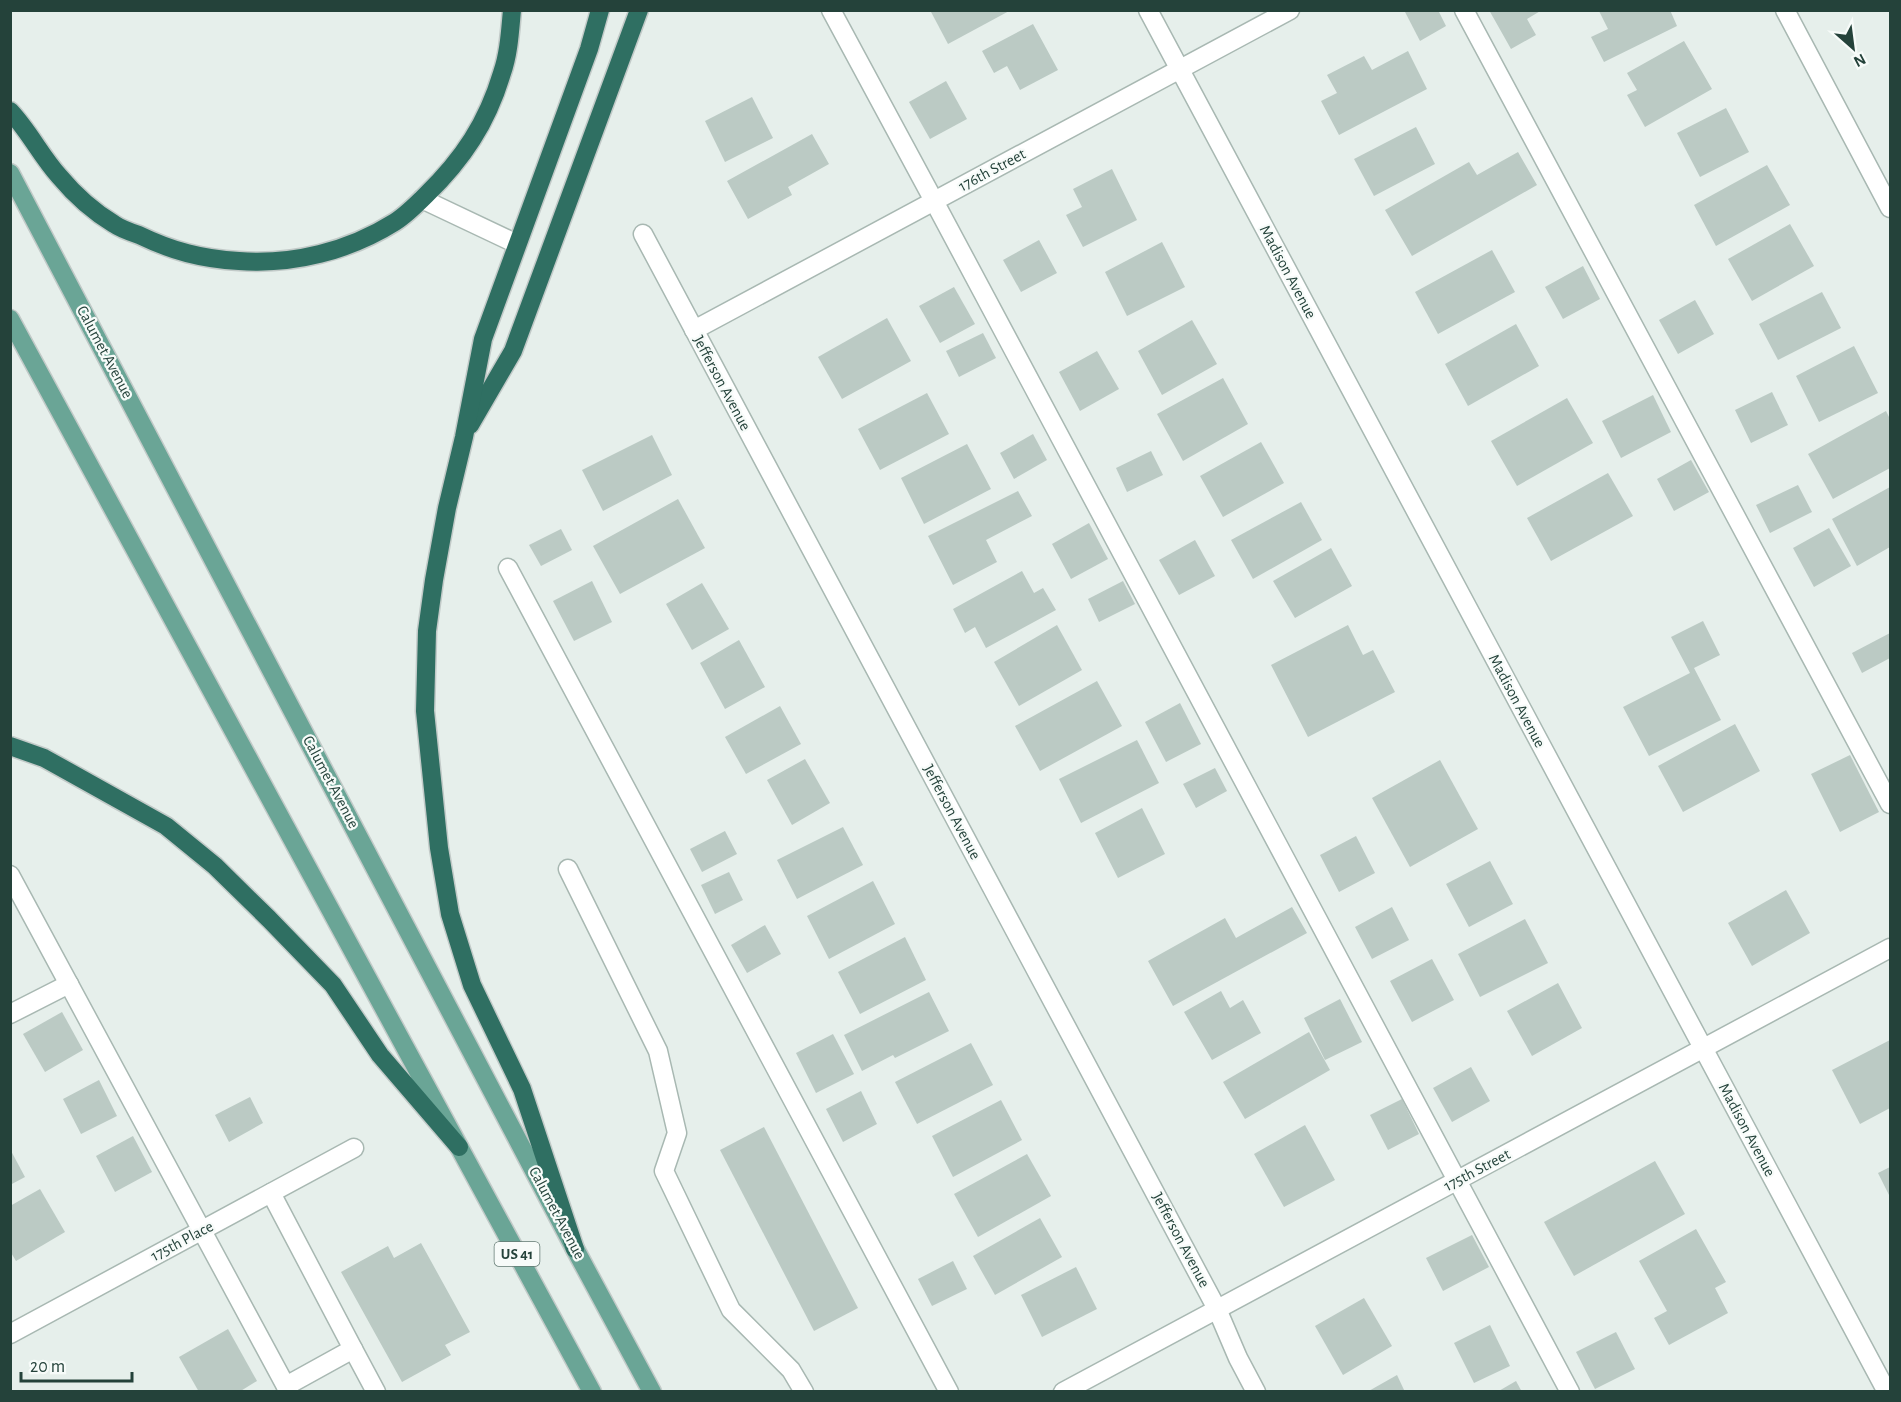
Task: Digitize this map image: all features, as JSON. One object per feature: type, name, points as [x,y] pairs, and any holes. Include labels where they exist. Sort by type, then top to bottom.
[{"type":"highway","points":[[10,111],[22,123],[59,177],[90,206],[115,225],[165,248],[195,256],[256,262],[312,256],[369,236],[397,221],[444,178],[465,153],[481,126],[503,73],[512,10]]},
{"type":"highway","points":[[575,1249],[522,1089],[472,985],[450,914],[439,848],[425,711],[427,631],[447,508],[464,437],[483,339],[589,49],[600,10]]},
{"type":"highway","points":[[464,437],[513,351],[639,10]]},
{"type":"highway","points":[[10,746],[44,758],[166,826],[215,867],[333,985],[380,1055],[459,1147]]},
{"type":"main road","name":"Calumet Avenue","points":[[10,173],[652,1392]]},
{"type":"main road","points":[[10,319],[459,1147]]},
{"type":"main road","name":"US 41","points":[[459,1147],[592,1392]]},
{"type":"street","points":[[831,10],[1570,1392]]},
{"type":"street","name":"Madison Avenue","points":[[1148,10],[1887,1392]]},
{"type":"street","name":"176th Street","points":[[694,330],[1290,10]]},
{"type":"street","points":[[1464,10],[1890,804]]},
{"type":"street","points":[[1785,10],[1890,208]]},
{"type":"street","points":[[422,199],[517,244]]},
{"type":"street","name":"Jefferson Avenue","points":[[643,234],[1217,1309],[1238,1358],[1256,1392]]},
{"type":"street","points":[[508,568],[948,1392]]},
{"type":"street","points":[[568,869],[658,1051],[677,1133],[663,1171],[731,1310],[791,1370],[804,1392]]},
{"type":"street","points":[[10,875],[287,1389],[353,1349]]},
{"type":"street","name":"175th Street","points":[[1063,1392],[1890,948]]},
{"type":"street","points":[[10,1014],[69,984]]},
{"type":"street","name":"175th Place","points":[[10,1334],[354,1148]]},
{"type":"street","points":[[271,1193],[376,1392]]},
{"type":"building","points":[[930,10],[1011,10],[948,44]]},
{"type":"building","points":[[1404,10],[1438,10],[1446,26],[1420,41]]},
{"type":"building","points":[[1489,10],[1542,10],[1527,19],[1536,35],[1511,49]]},
{"type":"building","points":[[1670,10],[1677,26],[1604,62],[1591,37],[1608,29],[1599,11]]},
{"type":"building","points":[[1033,24],[1058,70],[1020,90],[1007,66],[994,73],[982,51]]},
{"type":"building","points":[[1684,41],[1712,89],[1645,127],[1627,95],[1637,90],[1627,73]]},
{"type":"building","points":[[1408,51],[1427,89],[1339,135],[1321,101],[1337,93],[1327,75],[1364,56],[1372,70]]},
{"type":"building","points":[[946,81],[967,119],[930,139],[909,102]]},
{"type":"building","points":[[752,97],[773,138],[725,162],[705,121]]},
{"type":"building","points":[[1726,108],[1749,152],[1700,177],[1677,133]]},
{"type":"building","points":[[1416,127],[1435,164],[1374,196],[1354,159]]},
{"type":"building","points":[[812,134],[829,164],[788,187],[792,195],[748,219],[727,181]]},
{"type":"building","points":[[1518,152],[1537,185],[1412,256],[1385,210],[1469,162],[1477,175]]},
{"type":"building","points":[[1767,165],[1790,205],[1716,246],[1694,205]]},
{"type":"building","points":[[1112,169],[1137,220],[1083,247],[1066,215],[1082,207],[1073,189]]},
{"type":"building","points":[[1790,224],[1814,266],[1752,301],[1728,259]]},
{"type":"building","points":[[1039,240],[1057,273],[1021,292],[1003,260]]},
{"type":"building","points":[[1162,242],[1185,287],[1127,316],[1105,272]]},
{"type":"building","points":[[1492,250],[1515,292],[1438,334],[1415,292]]},
{"type":"building","points":[[1583,266],[1600,299],[1563,319],[1545,287]]},
{"type":"building","points":[[954,287],[975,324],[940,343],[919,306]]},
{"type":"building","points":[[1822,292],[1841,328],[1778,360],[1759,324]]},
{"type":"building","points":[[1695,300],[1714,334],[1678,354],[1659,320]]},
{"type":"building","points":[[887,318],[911,361],[842,399],[818,357]]},
{"type":"building","points":[[1192,320],[1217,364],[1162,395],[1138,351]]},
{"type":"building","points":[[1516,324],[1539,366],[1468,406],[1445,364]]},
{"type":"building","points":[[983,333],[996,358],[959,377],[946,351]]},
{"type":"building","points":[[1854,346],[1878,393],[1819,422],[1796,376]]},
{"type":"building","points":[[1097,351],[1119,389],[1080,411],[1059,372]]},
{"type":"building","points":[[1223,378],[1248,424],[1183,461],[1157,414]]},
{"type":"building","points":[[1772,392],[1788,425],[1751,443],[1735,410]]},
{"type":"building","points":[[927,393],[949,434],[880,470],[858,429]]},
{"type":"building","points":[[1653,395],[1671,432],[1621,458],[1602,421]]},
{"type":"building","points":[[1567,398],[1593,443],[1517,486],[1491,441]]},
{"type":"building","points":[[1886,411],[1890,419],[1890,468],[1833,499],[1808,454]]},
{"type":"building","points":[[1033,434],[1047,460],[1014,479],[1000,453]]},
{"type":"building","points":[[652,435],[672,475],[603,511],[582,470]]},
{"type":"building","points":[[1261,442],[1284,483],[1223,517],[1200,476]]},
{"type":"building","points":[[967,444],[991,489],[924,524],[901,478]]},
{"type":"building","points":[[1151,451],[1163,475],[1127,492],[1116,468]]},
{"type":"building","points":[[1691,460],[1709,492],[1674,511],[1657,479]]},
{"type":"building","points":[[1608,473],[1633,516],[1551,561],[1527,518]]},
{"type":"building","points":[[1798,485],[1812,512],[1770,533],[1756,505]]},
{"type":"building","points":[[1890,487],[1890,547],[1857,566],[1832,519]]},
{"type":"building","points":[[1018,491],[1032,516],[986,540],[997,562],[953,585],[928,536]]},
{"type":"building","points":[[678,499],[705,548],[620,594],[593,546]]},
{"type":"building","points":[[1301,502],[1322,540],[1253,579],[1231,540]]},
{"type":"building","points":[[1089,523],[1108,559],[1071,579],[1052,544]]},
{"type":"building","points":[[1829,528],[1851,566],[1814,587],[1793,548]]},
{"type":"building","points":[[561,529],[572,550],[541,566],[529,545]]},
{"type":"building","points":[[1195,540],[1215,576],[1179,595],[1159,560]]},
{"type":"building","points":[[1331,548],[1352,586],[1295,618],[1273,581]]},
{"type":"building","points":[[1022,571],[1034,593],[1043,588],[1056,610],[986,648],[975,627],[965,633],[953,609]]},
{"type":"building","points":[[592,581],[612,622],[574,641],[553,601]]},
{"type":"building","points":[[1123,581],[1135,604],[1099,622],[1088,599]]},
{"type":"building","points":[[702,583],[729,629],[692,650],[666,604]]},
{"type":"building","points":[[1703,621],[1720,655],[1694,668],[1721,720],[1649,756],[1623,707],[1690,673],[1671,637]]},
{"type":"building","points":[[1057,625],[1082,670],[1019,706],[994,662]]},
{"type":"building","points":[[1348,625],[1363,655],[1373,650],[1395,692],[1308,737],[1271,665]]},
{"type":"building","points":[[1890,633],[1890,658],[1862,673],[1852,653]]},
{"type":"building","points":[[739,640],[765,687],[725,709],[700,663]]},
{"type":"building","points":[[1097,681],[1122,726],[1040,771],[1015,726]]},
{"type":"building","points":[[1180,703],[1201,744],[1166,762],[1145,722]]},
{"type":"building","points":[[780,706],[801,744],[746,774],[725,737]]},
{"type":"building","points":[[1735,724],[1760,771],[1683,812],[1658,766]]},
{"type":"building","points":[[1137,740],[1159,783],[1081,823],[1059,779]]},
{"type":"building","points":[[1850,755],[1879,812],[1840,832],[1811,774]]},
{"type":"building","points":[[805,759],[830,803],[792,825],[767,780]]},
{"type":"building","points":[[1440,760],[1478,829],[1410,867],[1372,798]]},
{"type":"building","points":[[1215,768],[1227,791],[1196,808],[1183,784]]},
{"type":"building","points":[[1142,808],[1165,854],[1118,878],[1095,833]]},
{"type":"building","points":[[843,827],[863,865],[797,899],[777,860]]},
{"type":"building","points":[[725,831],[737,854],[702,872],[690,849]]},
{"type":"building","points":[[1356,836],[1375,873],[1339,892],[1320,855]]},
{"type":"building","points":[[1490,861],[1513,904],[1469,927],[1446,884]]},
{"type":"building","points":[[729,872],[743,900],[715,914],[701,885]]},
{"type":"building","points":[[873,881],[895,924],[829,959],[807,916]]},
{"type":"building","points":[[1786,890],[1810,933],[1752,966],[1728,923]]},
{"type":"building","points":[[1292,907],[1307,933],[1173,1006],[1148,961],[1225,918],[1236,938]]},
{"type":"building","points":[[1392,907],[1409,940],[1372,959],[1355,927]]},
{"type":"building","points":[[1525,919],[1548,963],[1480,997],[1458,954]]},
{"type":"building","points":[[765,925],[781,954],[747,973],[731,945]]},
{"type":"building","points":[[905,937],[926,980],[860,1014],[838,972]]},
{"type":"building","points":[[1432,959],[1454,1000],[1412,1022],[1390,981]]},
{"type":"building","points":[[1558,983],[1582,1028],[1532,1056],[1507,1011]]},
{"type":"building","points":[[1221,991],[1230,1008],[1243,1000],[1261,1033],[1212,1060],[1184,1012]]},
{"type":"building","points":[[929,992],[949,1031],[895,1058],[893,1055],[862,1071],[844,1035]]},
{"type":"building","points":[[1340,999],[1362,1042],[1325,1060],[1304,1018]]},
{"type":"building","points":[[62,1012],[83,1050],[45,1072],[23,1034]]},
{"type":"building","points":[[1309,1032],[1330,1070],[1245,1119],[1223,1082]]},
{"type":"building","points":[[833,1034],[854,1074],[816,1093],[796,1053]]},
{"type":"building","points":[[1890,1040],[1890,1108],[1860,1124],[1832,1070]]},
{"type":"building","points":[[971,1043],[993,1085],[917,1124],[895,1082]]},
{"type":"building","points":[[1471,1067],[1490,1101],[1452,1122],[1433,1088]]},
{"type":"building","points":[[99,1080],[117,1116],[81,1134],[63,1099]]},
{"type":"building","points":[[861,1091],[877,1124],[843,1142],[826,1109]]},
{"type":"building","points":[[250,1097],[263,1123],[229,1142],[215,1115]]},
{"type":"building","points":[[1402,1099],[1419,1134],[1388,1150],[1370,1115]]},
{"type":"building","points":[[1001,1100],[1022,1140],[953,1177],[932,1136]]},
{"type":"building","points":[[1305,1125],[1335,1180],[1284,1207],[1254,1154]]},
{"type":"building","points":[[764,1127],[858,1308],[814,1331],[720,1150]]},
{"type":"building","points":[[133,1136],[152,1172],[115,1192],[96,1156]]},
{"type":"building","points":[[10,1149],[25,1177],[10,1185]]},
{"type":"building","points":[[1027,1154],[1051,1196],[978,1237],[954,1194]]},
{"type":"building","points":[[1655,1161],[1685,1214],[1574,1276],[1544,1222]]},
{"type":"building","points":[[1890,1167],[1890,1197],[1878,1173]]},
{"type":"building","points":[[40,1189],[65,1232],[16,1261],[10,1251],[10,1206]]},
{"type":"building","points":[[1040,1218],[1062,1257],[995,1295],[973,1256]]},
{"type":"building","points":[[1696,1229],[1726,1282],[1715,1288],[1728,1313],[1669,1345],[1654,1318],[1667,1311],[1639,1261]]},
{"type":"building","points":[[1472,1235],[1489,1267],[1443,1291],[1426,1258]]},
{"type":"building","points":[[421,1243],[470,1332],[445,1345],[451,1355],[402,1382],[341,1272],[388,1246],[394,1258]]},
{"type":"building","points":[[953,1261],[967,1289],[932,1306],[918,1279]]},
{"type":"building","points":[[1076,1267],[1097,1309],[1042,1337],[1021,1295]]},
{"type":"building","points":[[1364,1298],[1392,1346],[1343,1375],[1315,1326]]},
{"type":"building","points":[[1490,1325],[1510,1366],[1474,1383],[1454,1343]]},
{"type":"building","points":[[228,1329],[257,1381],[239,1392],[199,1392],[179,1357]]},
{"type":"building","points":[[1616,1332],[1635,1369],[1595,1389],[1576,1352]]},
{"type":"building","points":[[1397,1375],[1405,1392],[1367,1392]]},
{"type":"building","points":[[1516,1381],[1522,1392],[1497,1392]]}]
